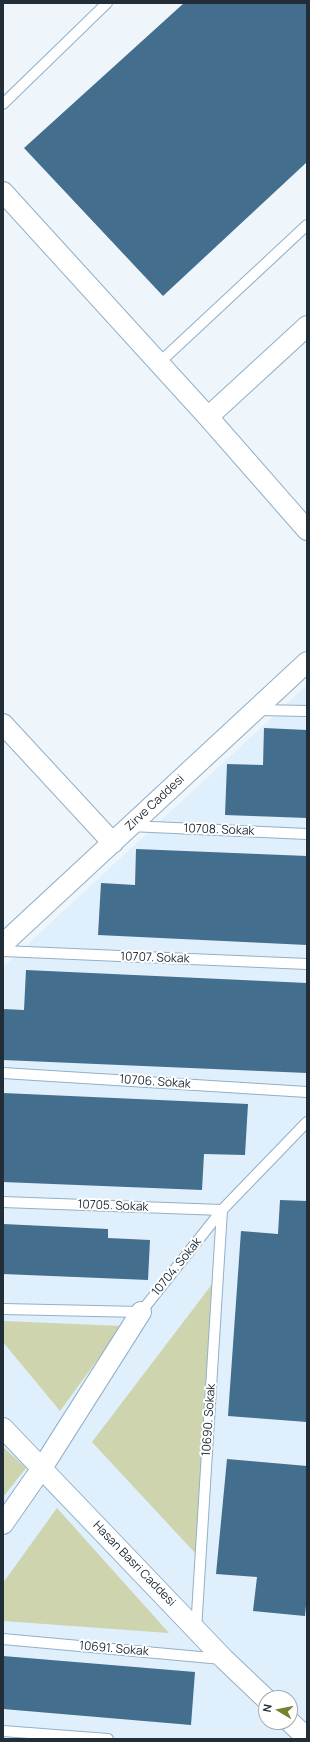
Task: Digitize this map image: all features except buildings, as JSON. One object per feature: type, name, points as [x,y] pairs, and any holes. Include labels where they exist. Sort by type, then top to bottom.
[{"type":"street","points":[[3,192],[208,417],[307,530]]},
{"type":"street","points":[[208,417],[307,326]]},
{"type":"street","name":"Zirve Caddesi","points":[[3,944],[307,662]]},
{"type":"street","points":[[3,724],[113,843]]},
{"type":"street","points":[[3,1524],[42,1468],[141,1312]]},
{"type":"street","name":"Hasan Basri Caddesi","points":[[3,1428],[224,1659],[258,1691]]},
{"type":"street","points":[[298,1730],[307,1738]]},
{"type":"lane","points":[[3,104],[107,3]]},
{"type":"lane","points":[[159,363],[307,225]]},
{"type":"lane","points":[[256,710],[307,711]]},
{"type":"lane","name":"10708. Sokak","points":[[130,826],[307,834]]},
{"type":"lane","name":"10707. Sokak","points":[[3,951],[307,964]]},
{"type":"lane","name":"10706. Sokak","points":[[3,1073],[307,1092]]},
{"type":"lane","name":"10704. Sokak","points":[[141,1312],[222,1210],[307,1122]]},
{"type":"lane","name":"10705. Sokak","points":[[3,1202],[222,1210]]},
{"type":"lane","name":"10690. Sokak","points":[[196,1630],[222,1210]]},
{"type":"lane","points":[[3,1309],[141,1312]]},
{"type":"lane","name":"10691. Sokak","points":[[3,1639],[224,1659]]},
{"type":"lane","points":[[3,1731],[108,1739]]},
{"type":"shaded area","points":[[307,685],[307,1739],[3,1739],[3,967]]},
{"type":"green space","points":[[213,1283],[196,1554],[92,1442]]},
{"type":"green space","points":[[3,1321],[122,1326],[60,1411],[3,1342]]},
{"type":"green space","points":[[3,1447],[26,1468],[3,1497]]},
{"type":"green space","points":[[57,1508],[169,1633],[3,1621],[3,1583]]}]
